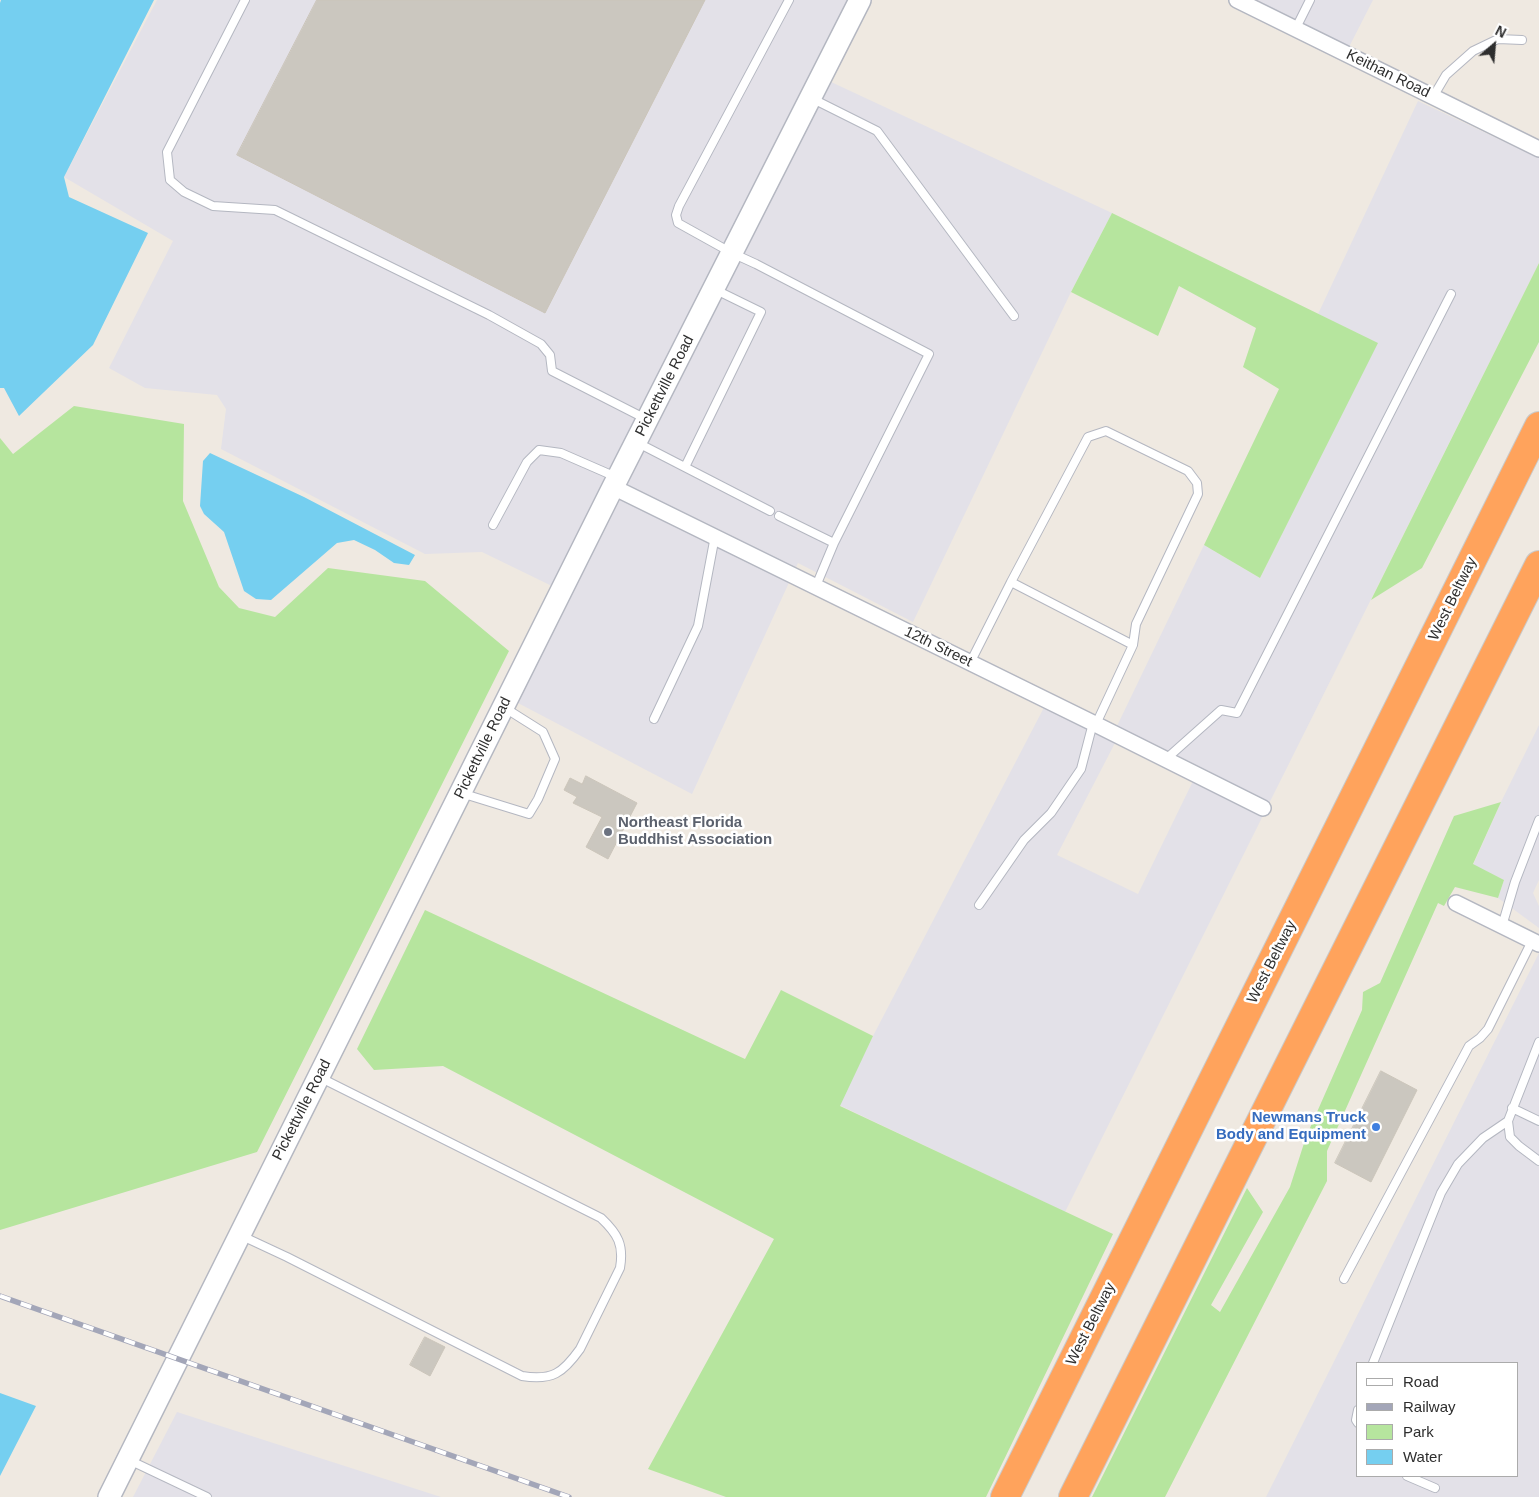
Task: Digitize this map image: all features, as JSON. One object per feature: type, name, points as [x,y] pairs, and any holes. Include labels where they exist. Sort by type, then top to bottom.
[{"type":"highway","name":"West Beltway","points":[[1005,1497],[1539,426]]},
{"type":"highway","points":[[1073,1497],[1539,566]]},
{"type":"street","name":"Pickettville Road","points":[[109,1497],[647,420],[860,0]]},
{"type":"street","name":"Keithan Road","points":[[1237,0],[1539,149]]},
{"type":"street","name":"12th Street","points":[[616,482],[715,536],[1263,808]]},
{"type":"street","points":[[1456,903],[1536,942]]},
{"type":"lane","points":[[245,0],[167,152],[170,180],[184,192],[213,206],[275,210],[489,315],[542,344],[550,355],[552,371],[647,420]]},
{"type":"lane","points":[[788,0],[679,206],[676,215],[678,223],[732,253],[929,354],[834,543],[816,586]]},
{"type":"lane","points":[[1296,28],[1310,0]]},
{"type":"lane","points":[[1433,97],[1446,75],[1473,51],[1498,39],[1522,40]]},
{"type":"lane","points":[[811,98],[877,131],[1014,316]]},
{"type":"lane","points":[[685,467],[761,312],[714,289]]},
{"type":"lane","points":[[1166,759],[1221,710],[1236,713],[1451,294]]},
{"type":"lane","points":[[970,663],[1088,437],[1106,431],[1188,471],[1197,483],[1198,494],[1136,624],[1133,645],[1094,723],[1080,769],[1051,813],[1024,840],[978,905]]},
{"type":"lane","points":[[636,442],[770,511]]},
{"type":"lane","points":[[494,525],[527,462],[539,450],[561,453],[616,482]]},
{"type":"lane","points":[[779,516],[834,543]]},
{"type":"lane","points":[[654,719],[698,626],[715,536]]},
{"type":"lane","points":[[1011,582],[1133,645]]},
{"type":"lane","points":[[461,793],[529,814],[538,799],[555,759],[543,732],[503,708]]},
{"type":"lane","points":[[1502,926],[1515,882],[1539,820]]},
{"type":"lane","points":[[1344,1280],[1469,1046],[1488,1029],[1536,942]]},
{"type":"lane","points":[[1539,1042],[1508,1121],[1510,1137],[1539,1161]]},
{"type":"lane","points":[[240,1235],[522,1376],[538,1379],[553,1375],[567,1367],[580,1350],[620,1268],[622,1255],[619,1241],[610,1227],[601,1218],[588,1210],[319,1076]]},
{"type":"lane","points":[[1512,1108],[1539,1121]]},
{"type":"lane","points":[[1373,1362],[1441,1193],[1458,1164],[1484,1138],[1508,1121]]},
{"type":"lane","points":[[128,1460],[207,1497]]},
{"type":"lane","points":[[1409,1477],[1435,1488]]},
{"type":"shaded area","points":[[157,0],[852,0],[554,587],[482,552],[425,554],[221,449],[226,409],[217,395],[145,388],[109,368],[173,241],[64,177]]},
{"type":"shaded area","points":[[1254,0],[1373,0],[1349,47]]},
{"type":"shaded area","points":[[829,81],[1112,213],[1071,292],[913,622],[798,563],[692,794],[516,702]]},
{"type":"shaded area","points":[[1418,101],[1539,158],[1539,263],[1065,1212],[839,1105],[1051,694],[1117,726],[1204,545],[1260,578],[1377,343],[1318,314]],"holes":[[[1116,741],[1194,779],[1138,894],[1057,855]]]},
{"type":"shaded area","points":[[1539,725],[1539,880],[1533,893],[1539,906],[1539,928],[1498,898],[1504,880],[1473,865],[1501,802]]},
{"type":"shaded area","points":[[1539,953],[1539,1497],[1266,1497]]},
{"type":"shaded area","points":[[177,1412],[441,1497],[133,1497]]},
{"type":"green space","points":[[1112,213],[1378,343],[1260,578],[1204,545],[1279,389],[1243,367],[1256,328],[1179,286],[1158,336],[1071,292]]},
{"type":"green space","points":[[1539,263],[1539,342],[1422,568],[1371,600]]},
{"type":"green space","points":[[74,406],[184,424],[183,501],[219,587],[239,608],[275,617],[328,568],[425,581],[509,651],[257,1152],[0,1230],[0,438],[13,454]]},
{"type":"green space","points":[[1501,802],[1473,864],[1504,880],[1498,898],[1455,887],[1444,906],[1438,903],[1327,1151],[1327,1181],[1165,1497],[1092,1497],[1247,1188],[1263,1212],[1211,1305],[1220,1312],[1290,1187],[1306,1137],[1362,1010],[1363,992],[1380,983],[1454,816]]},
{"type":"green space","points":[[425,910],[745,1059],[781,990],[873,1036],[840,1106],[1113,1234],[986,1497],[726,1497],[648,1469],[774,1239],[443,1066],[374,1070],[357,1049]]},
{"type":"water","points":[[1,0],[154,0],[64,177],[69,197],[148,233],[93,345],[19,416],[4,388],[0,388]]},
{"type":"water","points":[[210,453],[304,497],[415,555],[409,565],[394,563],[375,550],[354,540],[337,543],[271,600],[256,599],[244,591],[224,532],[204,514],[200,506],[203,461]]},
{"type":"water","points":[[0,1393],[36,1406],[0,1476]]},
{"type":"building","points":[[317,0],[705,0],[545,313],[237,155]]},
{"type":"building","name":"Northeast Florida Buddhist Association","points":[[586,776],[637,803],[608,859],[586,847],[602,817],[573,803],[577,797],[564,790],[570,778],[582,784]]},
{"type":"building","name":"Newmans Truck Body and Equipment","points":[[1381,1071],[1417,1090],[1371,1182],[1335,1163]]},
{"type":"building","points":[[425,1337],[445,1347],[430,1376],[410,1365]]},
{"type":"railway","points":[[0,1296],[569,1497]]},
{"type":"place","name":"Northeast Florida Buddhist Association","points":[[608,832]]},
{"type":"place","name":"Newmans Truck Body and Equipment","points":[[1376,1127]]}]
